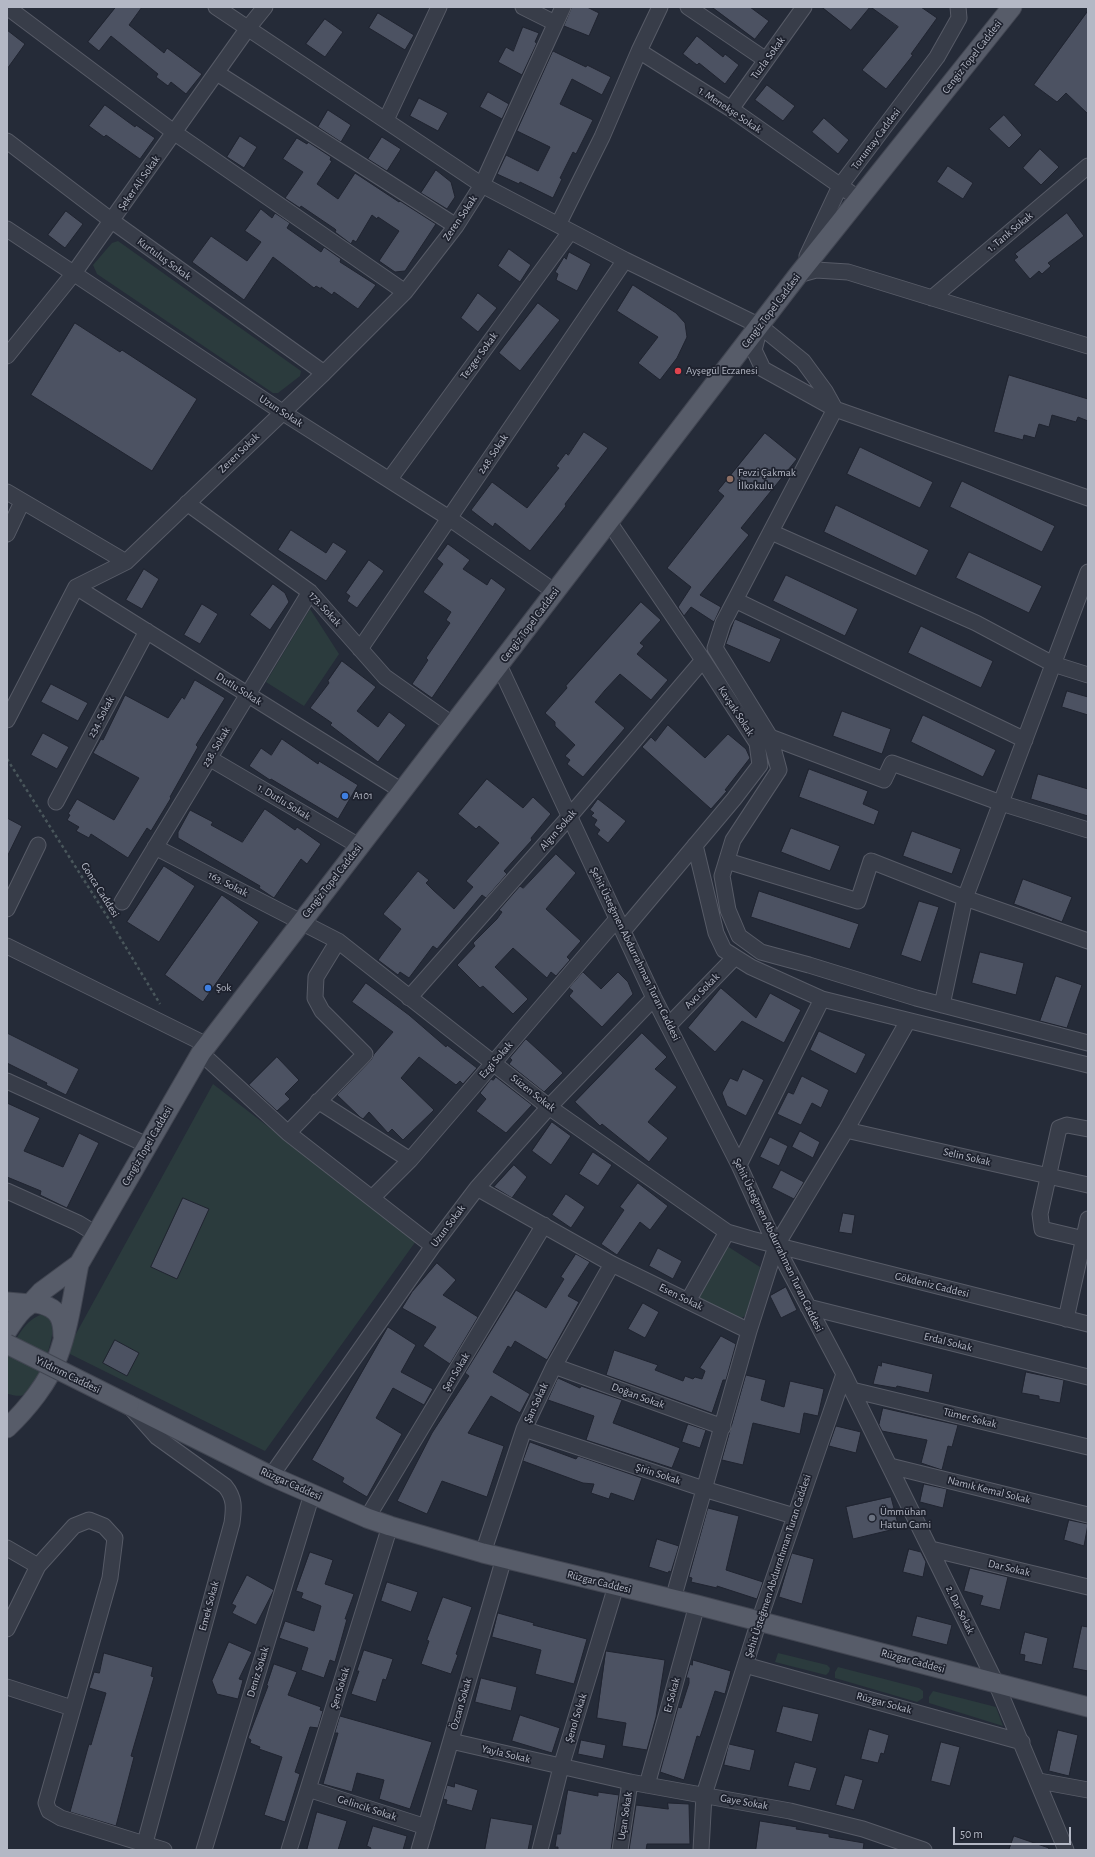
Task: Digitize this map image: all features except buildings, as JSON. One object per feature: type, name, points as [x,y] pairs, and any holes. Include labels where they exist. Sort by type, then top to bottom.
[{"type":"main road","name":"Cengiz Topel Caddesi","points":[[79,1264],[204,1049],[798,275],[1012,7]]},
{"type":"main road","points":[[7,1331],[16,1317],[41,1292],[79,1264]]},
{"type":"main road","points":[[7,1428],[44,1383],[58,1357],[79,1264]]},
{"type":"main road","points":[[7,1302],[30,1304],[36,1303],[53,1309],[63,1324],[63,1340]]},
{"type":"main road","name":"Yıldırım Caddesi","points":[[7,1344],[129,1405]]},
{"type":"main road","points":[[7,1408],[21,1407],[29,1402]]},
{"type":"main road","name":"Rüzgar Caddesi","points":[[129,1405],[271,1476],[390,1526],[483,1553],[697,1605],[1088,1707]]},
{"type":"street","points":[[216,7],[482,185],[625,260],[760,326],[803,361],[825,391],[835,409]]},
{"type":"street","name":"Şeker Ali Sokak","points":[[7,356],[74,273],[175,133],[248,28],[265,7]]},
{"type":"street","points":[[386,120],[439,7]]},
{"type":"street","points":[[523,7],[555,23]]},
{"type":"street","name":"Zeren Sokak","points":[[76,587],[126,562],[324,373],[405,292],[456,226],[482,185],[563,7]]},
{"type":"street","points":[[639,51],[660,7]]},
{"type":"street","points":[[688,7],[766,60]]},
{"type":"street","name":"Tuzla Sokak","points":[[731,109],[804,7]]},
{"type":"street","name":"Toruntay Caddesi","points":[[798,275],[840,186],[938,57],[959,18],[958,7]]},
{"type":"street","points":[[9,13],[175,133],[405,292]]},
{"type":"street","name":"1. Menekşe Sokak","points":[[639,51],[731,109],[859,199]]},
{"type":"street","name":"Tezger Sokak","points":[[389,480],[564,229],[639,51]]},
{"type":"street","points":[[217,73],[456,226]]},
{"type":"street","name":"Kurtuluş Sokak","points":[[7,141],[112,221],[324,373]]},
{"type":"street","name":"1. Tank Sokak","points":[[932,298],[1088,166]]},
{"type":"street","name":"Uzun Sokak","points":[[7,229],[282,412],[449,518],[555,592]]},
{"type":"street","name":"248. Sokak","points":[[360,648],[625,260]]},
{"type":"street","points":[[798,275],[816,270],[848,272],[1085,342]]},
{"type":"street","points":[[760,326],[754,350],[763,369],[835,409],[1088,498]]},
{"type":"street","points":[[835,409],[723,623],[715,648],[770,738],[779,770],[732,840],[722,876],[728,910],[739,936],[761,952],[942,1005],[1088,1043]]},
{"type":"street","points":[[7,492],[126,562]]},
{"type":"street","points":[[7,534],[22,502]]},
{"type":"street","name":"173. Sokak","points":[[187,503],[310,592],[385,677],[453,725]]},
{"type":"street","name":"Kavşak Sokak","points":[[609,522],[703,660],[757,743],[760,765],[695,845],[620,925]]},
{"type":"street","points":[[771,532],[976,622],[1053,664],[1088,674]]},
{"type":"street","points":[[942,1005],[965,898],[1088,572]]},
{"type":"street","points":[[7,720],[76,587]]},
{"type":"street","name":"Dutlu Sokak","points":[[76,587],[402,791]]},
{"type":"street","name":"238. Sokak","points":[[122,902],[310,592]]},
{"type":"street","points":[[735,600],[1024,740]]},
{"type":"street","name":"234. Sokak","points":[[56,802],[147,631]]},
{"type":"street","name":"Algın Sokak","points":[[409,998],[570,817],[703,660]]},
{"type":"street","name":"Şehit Üsteğmen Abdurrahman Turan Caddesi","points":[[499,665],[654,998],[739,1165],[776,1246],[844,1374],[759,1621],[704,1795],[701,1850]]},
{"type":"street","points":[[770,738],[884,780],[892,763],[1001,803],[1088,830]]},
{"type":"street","name":"1. Dutlu Sokak","points":[[209,758],[360,846]]},
{"type":"street","points":[[7,909],[38,844]]},
{"type":"street","points":[[695,845],[716,933],[724,950],[752,967],[822,999],[1088,1065]]},
{"type":"street","name":"163. Sokak","points":[[155,847],[301,921]]},
{"type":"street","points":[[727,861],[858,901],[871,861],[965,898],[1088,941]]},
{"type":"street","name":"Süzen Sokak","points":[[301,921],[338,941],[409,998],[494,1062],[549,1107],[727,1232],[776,1246]]},
{"type":"street","name":"Ezgi Sokak","points":[[372,1198],[410,1160],[494,1062],[620,925]]},
{"type":"street","points":[[288,1133],[365,1054],[322,1011],[315,998],[316,977],[338,941]]},
{"type":"street","points":[[7,946],[176,1030],[204,1049],[288,1133],[433,1246]]},
{"type":"street","name":"Avcı Sokak","points":[[668,1026],[734,956]]},
{"type":"street","name":"Uzun Sokak","points":[[271,1476],[433,1246],[477,1188],[549,1107],[654,998]]},
{"type":"street","points":[[739,1165],[822,999]]},
{"type":"street","points":[[673,1599],[749,1331],[776,1246],[846,1130],[908,1021]]},
{"type":"street","points":[[7,1081],[147,1146]]},
{"type":"street","points":[[318,1101],[410,1160]]},
{"type":"street","points":[[1084,1239],[1042,1229],[1040,1214],[1059,1128],[1067,1125],[1088,1129]]},
{"type":"street","name":"Selin Sokak","points":[[846,1130],[1088,1185]]},
{"type":"street","name":"Esen Sokak","points":[[477,1188],[612,1264],[749,1331]]},
{"type":"street","points":[[7,1190],[78,1223],[96,1234]]},
{"type":"street","points":[[1066,1319],[1088,1219]]},
{"type":"street","name":"Şen Sokak","points":[[368,1518],[544,1225]]},
{"type":"street","points":[[688,1301],[727,1232]]},
{"type":"street","name":"Gökdeniz Caddesi","points":[[776,1246],[1088,1324]]},
{"type":"street","name":"Şan Sokak","points":[[483,1553],[524,1429],[554,1366],[612,1264]]},
{"type":"street","name":"Erdal Sokak","points":[[808,1307],[1088,1377]]},
{"type":"street","name":"Doğan Sokak","points":[[554,1366],[723,1427]]},
{"type":"street","name":"2. Dar Sokak","points":[[844,1374],[996,1683],[1066,1850]]},
{"type":"street","name":"Tümer Sokak","points":[[852,1390],[1088,1447]]},
{"type":"street","name":"Emek Sokak","points":[[129,1405],[157,1437],[225,1486],[232,1495],[234,1508],[232,1523],[144,1848]]},
{"type":"street","name":"Şirin Sokak","points":[[524,1429],[704,1489],[794,1516]]},
{"type":"street","name":"Namık Kemal Sokak","points":[[890,1466],[1088,1515]]},
{"type":"street","name":"Deniz Sokak","points":[[204,1850],[312,1494]]},
{"type":"street","points":[[7,1630],[38,1566],[74,1526],[89,1520],[104,1526],[114,1538],[110,1578],[46,1803],[49,1811],[61,1818],[144,1848],[164,1850]]},
{"type":"street","name":"Şen Sokak","points":[[289,1850],[390,1526]]},
{"type":"street","points":[[7,1548],[38,1566]]},
{"type":"street","name":"Dar Sokak","points":[[931,1549],[1088,1587]]},
{"type":"street","name":"Özcan Sokak","points":[[419,1850],[504,1558]]},
{"type":"street","name":"Şenol Sokak","points":[[540,1850],[561,1767],[616,1586]]},
{"type":"street","name":"Er Sokak","points":[[647,1785],[697,1605]]},
{"type":"street","name":"Rüzgar Sokak","points":[[745,1665],[1022,1742]]},
{"type":"street","points":[[7,1687],[72,1708]]},
{"type":"street","name":"Yayla Sokak","points":[[451,1741],[561,1767]]},
{"type":"street","name":"Gaye Sokak","points":[[561,1767],[630,1782],[797,1813],[863,1830],[924,1850]]},
{"type":"street","points":[[1038,1781],[1088,1790]]},
{"type":"street","name":"Uçan Sokak","points":[[620,1850],[630,1782]]},
{"type":"street","name":"Gelincik Sokak","points":[[308,1789],[426,1827]]},
{"type":"path","name":"Gonca Caddesi","points":[[7,760],[110,921],[176,1030]]},
{"type":"shaded area","points":[[118,241],[301,371],[300,376],[278,393],[273,393],[97,274],[93,265],[112,243]]},
{"type":"shaded area","points":[[310,609],[339,654],[304,706],[266,682]]},
{"type":"shaded area","points":[[213,1084],[416,1241],[265,1451],[66,1352]]},
{"type":"shaded area","points":[[727,1246],[760,1267],[745,1316],[740,1319],[698,1297]]},
{"type":"shaded area","points":[[40,1315],[45,1315],[53,1321],[49,1350],[45,1361],[35,1382],[29,1390],[21,1396],[8,1394],[7,1359],[9,1353],[19,1334],[34,1318]]},
{"type":"shaded area","points":[[778,1653],[827,1665],[830,1668],[829,1672],[826,1675],[775,1662]]},
{"type":"shaded area","points":[[838,1667],[919,1688],[923,1691],[923,1698],[917,1702],[835,1678],[835,1672]]},
{"type":"shaded area","points":[[933,1691],[996,1707],[1003,1726],[929,1703],[929,1697]]},
{"type":"place","name":"Ayşegül Eczanesi","points":[[678,371]]},
{"type":"place","name":"Fevzi Çakmak İlkokulu","points":[[730,479]]},
{"type":"place","name":"A101","points":[[345,796]]},
{"type":"place","name":"Şok","points":[[208,988]]},
{"type":"place","name":"Ümmühan Hatun Cami","points":[[872,1518]]}]
